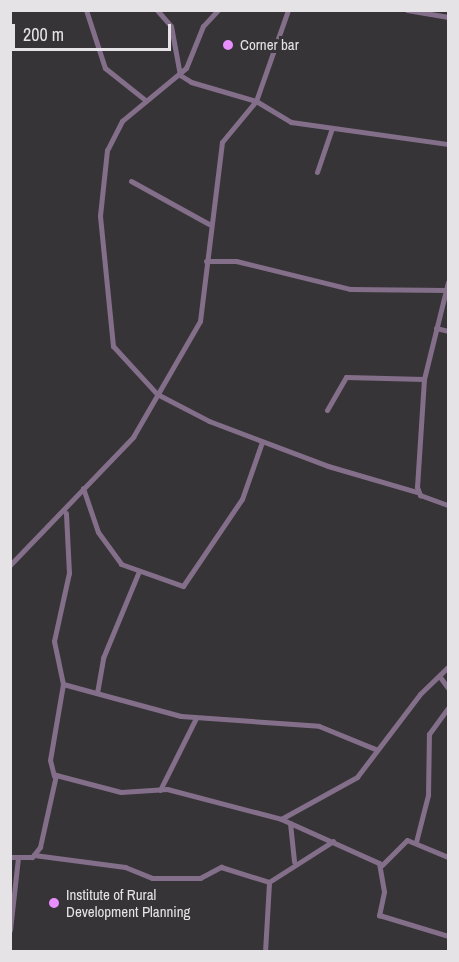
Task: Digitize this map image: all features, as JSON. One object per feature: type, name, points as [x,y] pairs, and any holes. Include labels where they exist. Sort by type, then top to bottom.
[{"type":"street","points":[[86,10],[105,68],[144,99]]},
{"type":"street","points":[[157,10],[171,26],[180,75]]},
{"type":"street","points":[[218,10],[203,27],[180,75],[144,99],[122,121],[107,150],[100,216],[110,338],[157,394],[262,442],[417,492],[448,505]]},
{"type":"street","points":[[10,565],[66,513],[83,488],[133,437],[200,321],[209,224],[222,142],[256,101],[288,10]]},
{"type":"street","points":[[407,10],[448,17]]},
{"type":"street","points":[[180,75],[256,101],[291,122],[448,144]]},
{"type":"street","points":[[317,172],[332,128]]},
{"type":"street","points":[[131,181],[209,224]]},
{"type":"street","points":[[206,261],[236,261],[350,289],[446,290]]},
{"type":"street","points":[[417,492],[424,379],[448,282]]},
{"type":"street","points":[[436,328],[448,331]]},
{"type":"street","points":[[327,410],[346,377],[424,379]]},
{"type":"street","points":[[83,488],[104,541],[122,564],[139,571],[189,584],[242,499],[262,442]]},
{"type":"street","points":[[34,855],[45,832],[54,776],[50,760],[63,684],[54,641],[69,573],[66,513]]},
{"type":"street","points":[[97,693],[103,658],[139,571]]},
{"type":"street","points":[[281,819],[357,777],[375,749],[448,667]]},
{"type":"street","points":[[440,677],[448,688]]},
{"type":"street","points":[[63,684],[196,718],[319,726],[375,749]]},
{"type":"street","points":[[416,842],[428,795],[429,735],[448,708]]},
{"type":"street","points":[[160,789],[196,718]]},
{"type":"street","points":[[54,776],[121,792],[160,789],[281,819],[382,865]]},
{"type":"street","points":[[290,823],[294,862]]},
{"type":"street","points":[[260,951],[266,948],[269,882],[294,862],[333,841]]},
{"type":"street","points":[[448,856],[416,842],[402,842],[382,865],[379,915],[448,936]]},
{"type":"street","points":[[10,857],[34,855],[125,867],[155,878],[200,878],[221,867],[269,882]]},
{"type":"street","points":[[10,930],[18,857]]},
{"type":"place","name":"Corner bar","points":[[228,45]]},
{"type":"place","name":"Institute of Rural Development Planning","points":[[54,903]]}]
